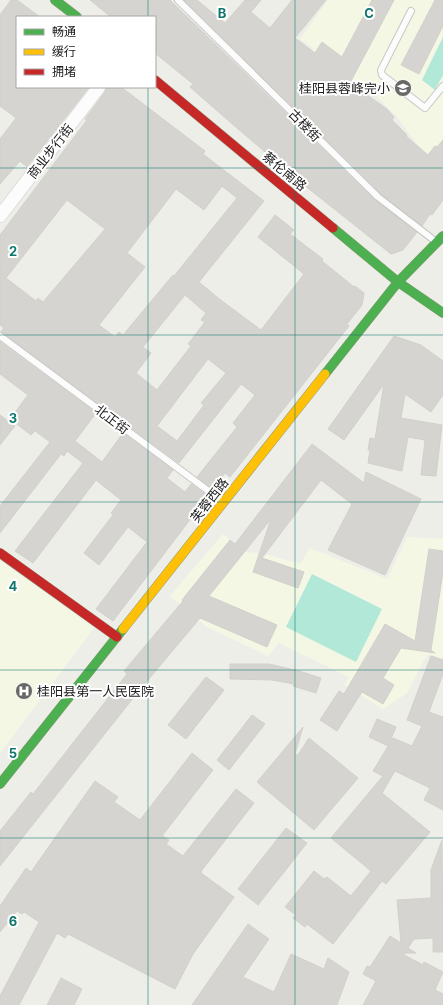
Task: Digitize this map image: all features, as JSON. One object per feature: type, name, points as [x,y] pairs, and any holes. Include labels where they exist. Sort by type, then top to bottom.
[{"type":"street","points":[[55,0],[76,16]]},
{"type":"street","name":"蔡伦南路","points":[[156,81],[398,282],[443,313]]},
{"type":"street","name":"商业步行街","points":[[0,216],[98,88]]},
{"type":"street","name":"芙蓉西路","points":[[0,784],[398,282],[441,242]]},
{"type":"street","points":[[0,553],[117,637]]},
{"type":"lane","name":"古楼街","points":[[178,0],[378,198],[441,242]]},
{"type":"lane","points":[[411,11],[381,70],[382,75],[425,108],[443,86]]},
{"type":"lane","name":"北正街","points":[[0,336],[224,502]]},
{"type":"shaded area","name":"桂阳县蓉峰完小","points":[[328,0],[443,0],[443,169],[424,154],[398,118],[378,98],[336,71],[311,51],[313,48],[300,39]]},
{"type":"shaded area","points":[[223,534],[245,552],[265,554],[300,564],[310,548],[387,579],[407,537],[443,539],[443,659],[430,654],[426,657],[407,693],[383,709],[344,685],[349,677],[279,643],[268,656],[207,627],[170,596]]},
{"type":"shaded area","name":"桂阳县第一人民医院","points":[[0,560],[94,628],[0,753]]},
{"type":"green space","points":[[443,37],[443,75],[435,90],[422,80]]},
{"type":"green space","points":[[312,574],[382,609],[356,662],[286,627]]},
{"type":"building","points":[[11,0],[17,0],[39,16],[16,16],[16,88],[88,88],[27,167],[20,161],[0,184],[0,139],[16,118],[0,106],[0,15]]},
{"type":"building","points":[[90,0],[170,0],[375,200],[417,232],[403,250],[391,254],[304,185],[238,129],[190,87],[193,84],[156,54],[156,16],[110,16]]},
{"type":"building","points":[[184,0],[197,0],[225,23],[245,0],[261,0],[251,12],[270,28],[292,0],[326,0],[295,38],[315,53],[322,42],[342,57],[372,0],[394,0],[350,83],[387,109],[394,117],[392,120],[407,135],[406,136],[428,155],[435,146],[437,147],[443,140],[443,200],[432,215],[430,214],[422,226],[381,194]]},
{"type":"building","points":[[435,0],[443,0],[443,26],[419,74],[401,65]]},
{"type":"building","points":[[107,88],[122,88],[205,151],[203,154],[264,201],[199,282],[261,330],[304,274],[258,237],[275,215],[294,230],[290,234],[323,259],[322,261],[354,287],[355,286],[364,293],[362,305],[347,324],[349,326],[230,477],[225,473],[213,489],[197,477],[237,427],[233,423],[255,395],[241,384],[179,463],[1,332],[4,328],[0,325],[0,235],[87,120],[85,119]],"holes":[[[222,186],[237,198],[174,276],[173,275],[123,335],[119,332],[115,337],[99,325],[145,267],[127,253],[176,189],[204,210]],[[67,200],[105,229],[43,302],[38,298],[36,301],[6,278]],[[185,295],[206,313],[201,320],[205,322],[188,344],[191,346],[157,390],[136,373],[151,353],[143,347]],[[208,359],[226,373],[201,403],[204,405],[177,441],[157,426]]]},
{"type":"building","points":[[394,336],[421,345],[443,361],[443,395],[431,412],[405,394],[401,418],[442,425],[436,476],[421,475],[425,440],[408,437],[402,471],[368,463],[370,438],[375,439],[384,384],[344,440],[328,429]]},
{"type":"building","points":[[0,342],[96,413],[75,441],[102,462],[123,433],[173,470],[167,478],[185,492],[191,484],[208,496],[113,621],[96,609],[147,542],[128,527],[99,565],[84,553],[113,515],[111,513],[121,500],[96,480],[33,563],[15,551],[83,463],[67,451],[64,456],[61,454],[0,533],[0,506],[50,442],[35,431],[31,435],[10,419],[28,395],[0,374]]},
{"type":"building","points":[[0,415],[15,426],[0,445]]},
{"type":"building","points":[[312,444],[364,483],[366,472],[421,499],[385,575],[328,550],[352,504],[321,480],[262,558],[304,572],[298,588],[253,572],[271,519],[209,596],[277,625],[267,647],[200,618],[138,692],[0,866],[0,831],[31,792],[33,794],[127,674],[124,671],[183,601],[182,600],[230,540],[235,544]]},
{"type":"building","points":[[429,549],[443,551],[443,572],[431,650],[435,653],[401,648],[383,678],[394,685],[383,704],[362,692],[337,731],[320,720],[339,691],[344,694],[385,624],[415,641]]},
{"type":"building","points":[[431,656],[443,660],[443,674],[429,712],[443,717],[443,810],[424,800],[430,788],[395,771],[382,793],[430,832],[386,884],[382,881],[333,944],[307,924],[305,927],[293,918],[296,915],[285,907],[314,871],[324,879],[327,877],[351,896],[371,871],[331,838],[383,776],[373,771],[393,738],[412,746],[422,726],[407,720]]},
{"type":"building","points":[[230,664],[269,664],[321,678],[316,693],[293,686],[294,684],[272,680],[230,679]]},
{"type":"building","points":[[206,677],[224,690],[186,739],[168,725]]},
{"type":"building","points":[[252,715],[265,724],[229,770],[217,760]]},
{"type":"building","points":[[377,719],[396,727],[388,746],[369,737]]},
{"type":"building","points":[[303,727],[295,754],[298,755],[309,738],[358,778],[314,830],[257,782]]},
{"type":"building","points":[[192,753],[213,770],[162,836],[169,840],[166,844],[183,856],[236,789],[254,803],[202,870],[201,873],[234,897],[193,954],[175,989],[68,934],[65,938],[57,933],[19,1005],[0,1005],[0,996],[39,922],[24,912],[22,914],[17,911],[0,932],[0,906],[26,868],[31,872],[95,781],[118,797],[114,802],[140,820]]},
{"type":"building","points":[[286,828],[307,843],[258,905],[238,889]]},
{"type":"building","points":[[442,840],[443,952],[433,952],[433,938],[414,939],[408,948],[416,953],[405,953],[404,955],[423,965],[424,962],[443,972],[435,990],[443,994],[443,1005],[363,1005],[376,981],[363,974],[367,966],[370,967],[390,936],[401,943],[397,900],[431,898],[431,870]]},
{"type":"building","points":[[248,924],[269,939],[243,977],[274,992],[291,954],[324,969],[328,958],[349,972],[337,1005],[192,1005]]},
{"type":"building","points":[[61,978],[82,989],[74,1005],[47,1005]]},
{"type":"traffic: fast","points":[[55,0],[76,16]]},
{"type":"traffic: fast","points":[[333,228],[398,282],[443,313]]},
{"type":"traffic: fast","points":[[325,374],[398,282],[443,236]]},
{"type":"traffic: fast","points":[[0,784],[123,629]]},
{"type":"traffic: slow","points":[[123,629],[325,374]]},
{"type":"traffic: jam","points":[[156,81],[333,228]]},
{"type":"traffic: jam","points":[[0,553],[117,637]]},
{"type":"place","name":"桂阳县蓉峰完小","points":[[403,88]]},
{"type":"place","name":"桂阳县第一人民医院","points":[[24,691]]}]
